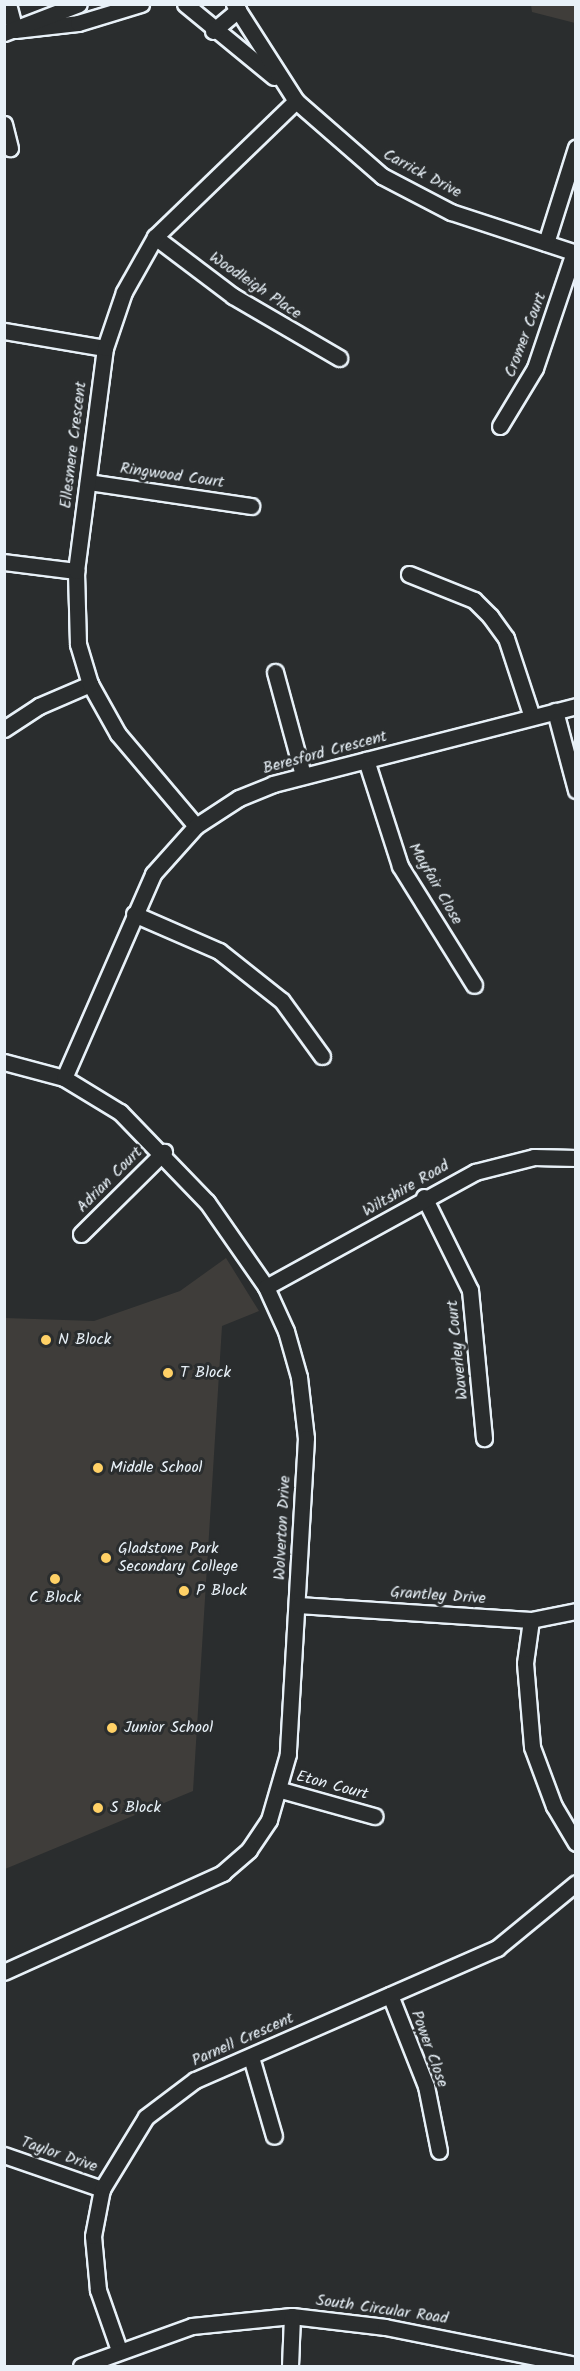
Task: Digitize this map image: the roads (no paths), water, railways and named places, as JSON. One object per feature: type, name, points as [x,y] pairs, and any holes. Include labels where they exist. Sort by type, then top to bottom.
[{"type":"street","points":[[8,4],[10,32]]},
{"type":"street","points":[[10,32],[79,4]]},
{"type":"street","points":[[10,32],[78,23],[141,4]]},
{"type":"street","name":"Carrick Drive","points":[[185,4],[213,31],[279,80]]},
{"type":"street","points":[[213,31],[236,7]]},
{"type":"street","name":"Carrick Drive","points":[[236,7],[279,80],[296,101],[382,176],[451,212],[575,253]]},
{"type":"street","name":"Ellesmere Crescent","points":[[196,826],[118,735],[90,684],[74,622],[76,571],[105,348],[124,292],[155,237],[296,101]]},
{"type":"street","points":[[4,124],[10,148]]},
{"type":"street","points":[[546,243],[576,148]]},
{"type":"street","name":"Woodleigh Place","points":[[155,237],[233,297],[339,358]]},
{"type":"street","name":"Cromer Court","points":[[500,426],[535,368],[575,253]]},
{"type":"street","points":[[4,331],[105,348]]},
{"type":"street","name":"Ringwood Court","points":[[88,482],[251,506]]},
{"type":"street","points":[[4,562],[76,571]]},
{"type":"street","points":[[409,574],[474,600],[490,616],[506,638],[532,717]]},
{"type":"street","points":[[274,672],[303,775]]},
{"type":"street","points":[[4,729],[39,706],[90,684]]},
{"type":"street","name":"Beresford Crescent","points":[[64,1078],[153,874],[196,826],[239,798],[303,775],[576,706]]},
{"type":"street","points":[[555,711],[576,790]]},
{"type":"street","name":"Mayfair Close","points":[[366,760],[400,866],[474,986]]},
{"type":"street","points":[[134,914],[219,951],[282,1001],[322,1056]]},
{"type":"street","name":"Wolverton Drive","points":[[4,1062],[64,1078],[120,1112],[164,1152],[266,1287],[299,1377],[304,1421],[298,1605],[281,1790],[249,1850],[223,1873],[4,1972]]},
{"type":"street","name":"Adrian Court","points":[[81,1234],[164,1152]]},
{"type":"street","name":"Wiltshire Road","points":[[266,1287],[424,1197],[501,1163],[576,1158]]},
{"type":"street","name":"Waverley Court","points":[[424,1197],[470,1290],[484,1438]]},
{"type":"street","name":"Grantley Drive","points":[[298,1605],[531,1620],[576,1611]]},
{"type":"street","points":[[531,1620],[525,1663],[532,1748],[554,1806],[576,1843]]},
{"type":"street","name":"Eton Court","points":[[281,1790],[374,1816]]},
{"type":"street","name":"Parnell Crescent","points":[[119,2350],[93,2262],[102,2189],[146,2118],[195,2080],[496,1948],[576,1883]]},
{"type":"street","name":"Power Close","points":[[390,1995],[426,2086],[439,2151]]},
{"type":"street","points":[[251,2056],[274,2136]]},
{"type":"street","name":"Taylor Drive","points":[[4,2155],[102,2189]]},
{"type":"street","points":[[291,2367],[292,2316]]},
{"type":"street","name":"South Circular Road","points":[[81,2367],[119,2350],[192,2326],[292,2316],[396,2328],[576,2365]]},
{"type":"place","name":"N Block","points":[[46,1340]]},
{"type":"place","name":"T Block","points":[[168,1373]]},
{"type":"place","name":"Middle School","points":[[98,1468]]},
{"type":"place","name":"Gladstone Park Secondary College","points":[[106,1558]]},
{"type":"place","name":"C Block","points":[[55,1579]]},
{"type":"place","name":"P Block","points":[[184,1591]]},
{"type":"place","name":"Junior School","points":[[112,1728]]},
{"type":"place","name":"S Block","points":[[98,1808]]}]
